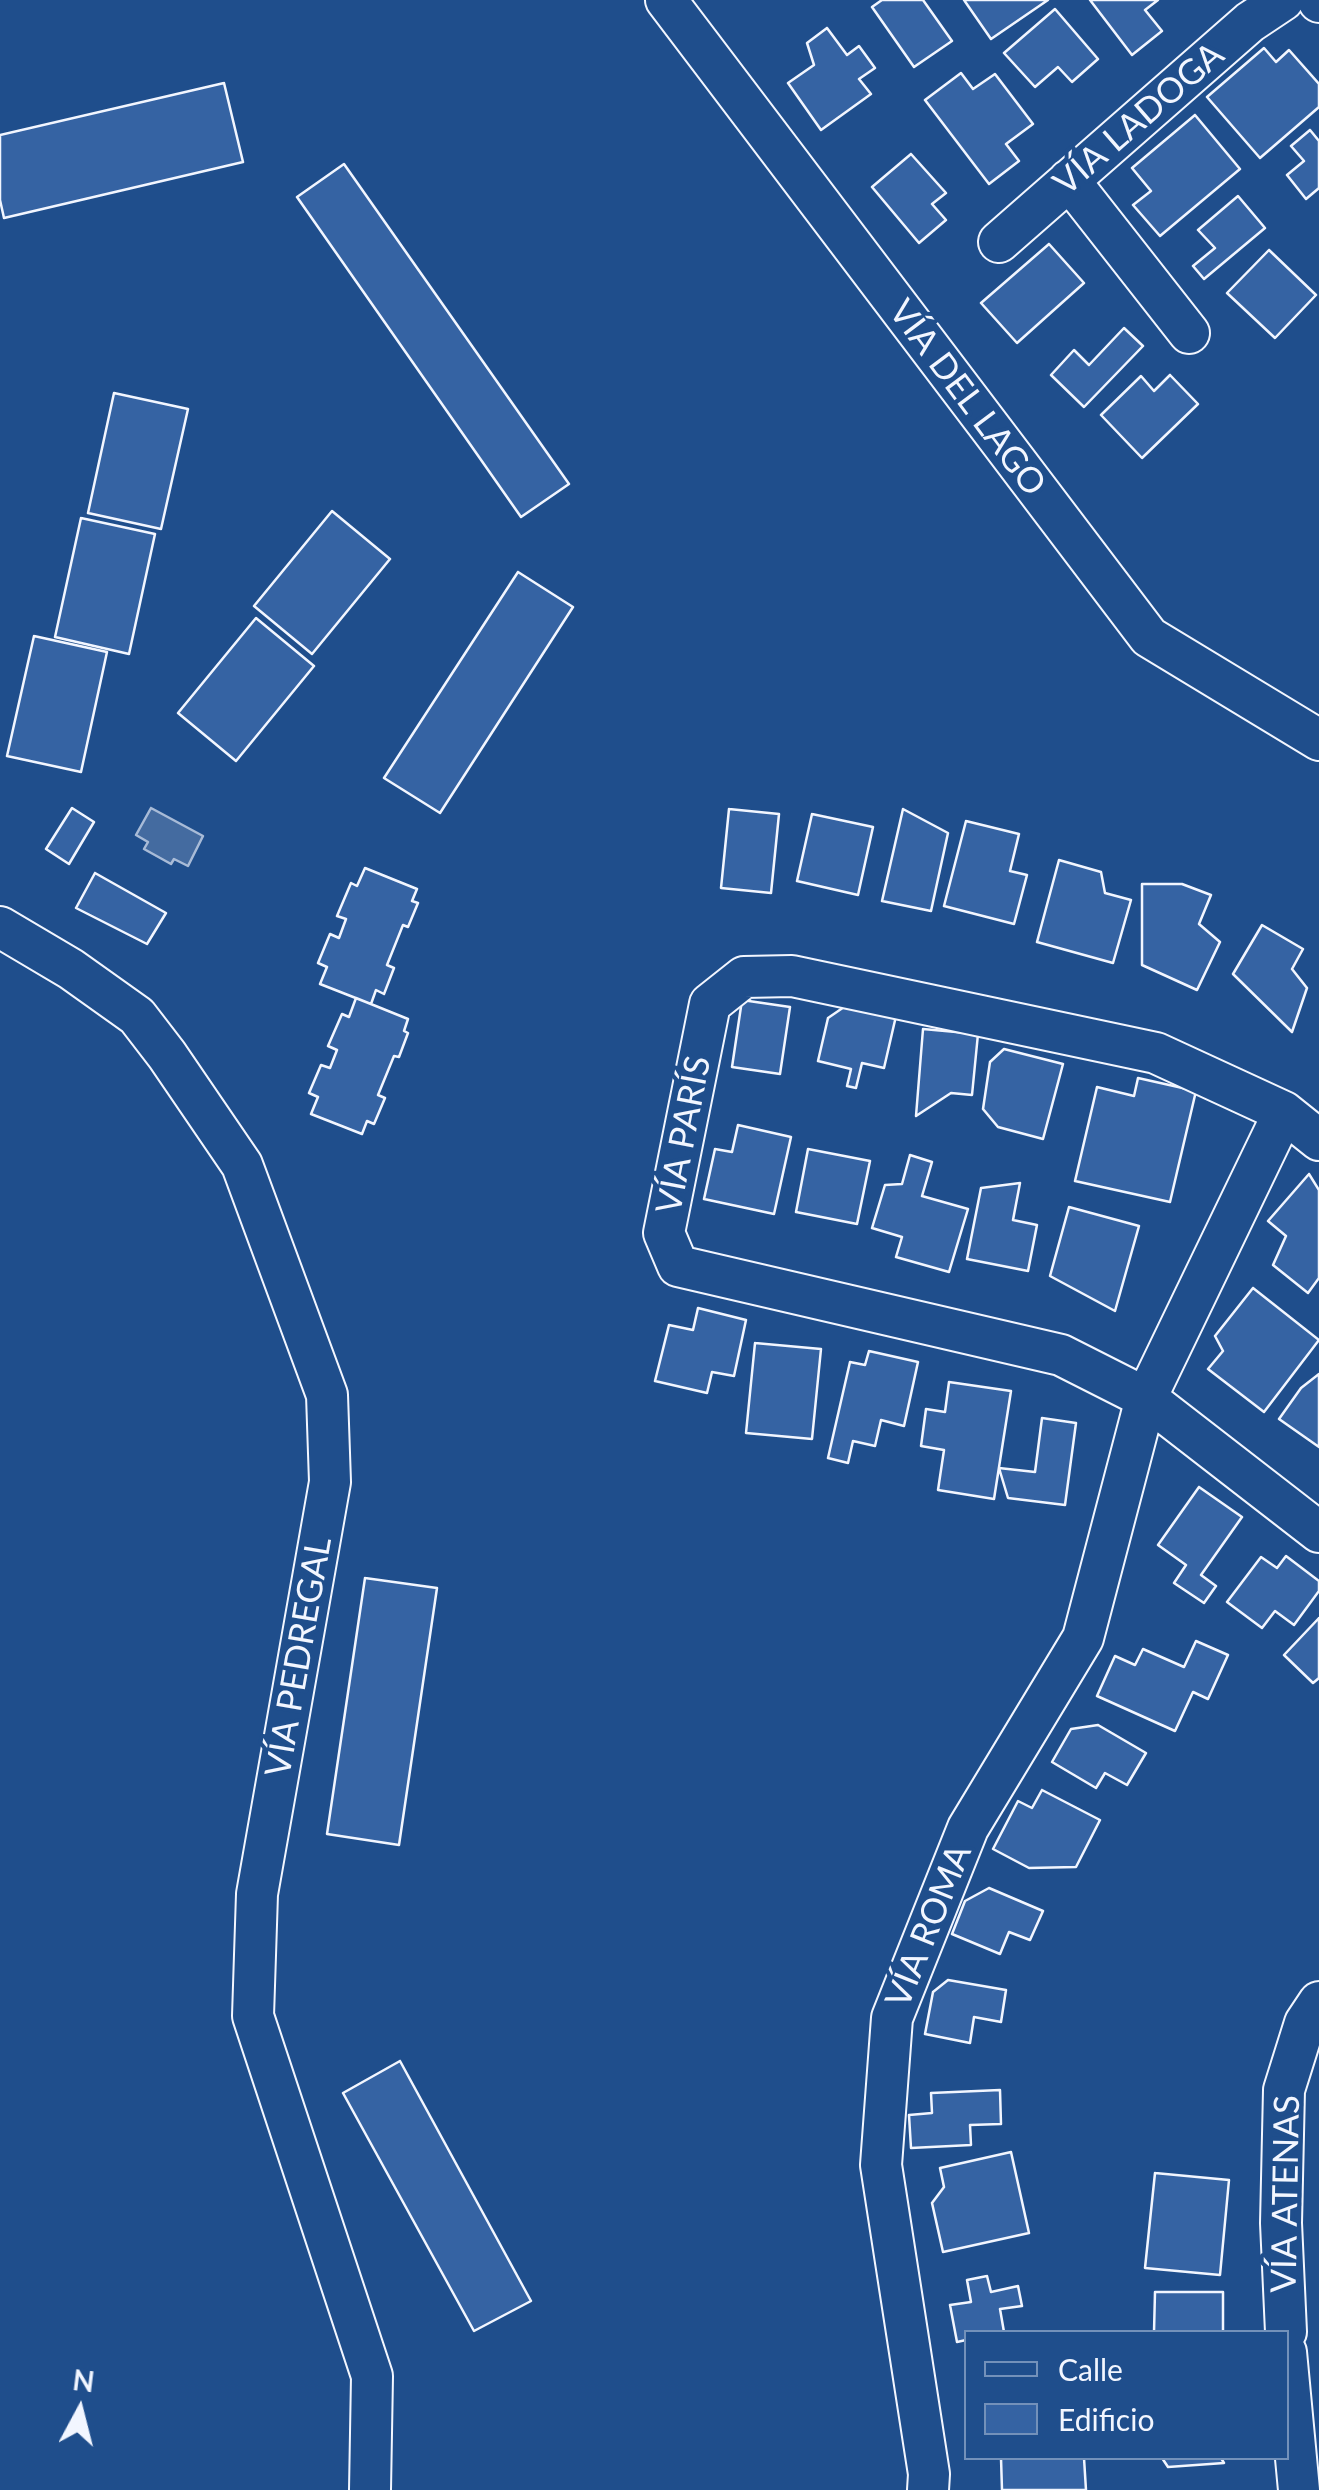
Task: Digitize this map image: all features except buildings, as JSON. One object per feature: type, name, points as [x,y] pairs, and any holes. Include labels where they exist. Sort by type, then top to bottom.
[{"type":"street","name":"VÍA DEL LAGO","points":[[666,0],[1149,637],[1319,740]]},
{"type":"street","name":"VÍA LADOGA","points":[[998,242],[1256,7]]},
{"type":"street","points":[[1069,180],[1189,333]]},
{"type":"street","name":"VÍA PEDREGAL","points":[[0,927],[71,969],[136,1016],[167,1055],[242,1165],[327,1396],[330,1482],[257,1894],[254,2016],[372,2376],[370,2490]]},
{"type":"street","name":"VÍA PARÍS","points":[[1319,1140],[1284,1112],[1156,1053],[792,976],[744,977],[710,1004],[664,1233],[678,1266],[1062,1355],[1146,1398],[1319,1532]]},
{"type":"street","name":"VÍA ROMA","points":[[928,2490],[929,2474],[881,2165],[892,2018],[968,1828],[1083,1638],[1146,1398],[1284,1112]]},
{"type":"street","name":"VÍA ATENAS","points":[[1286,2330],[1281,2223],[1284,2090],[1304,2023],[1319,2002]]},
{"type":"street","points":[[1289,2382],[1300,2490]]},
{"type":"water","points":[[151,808],[203,836],[188,866],[174,859],[171,864],[144,849],[148,842],[136,835]]}]
